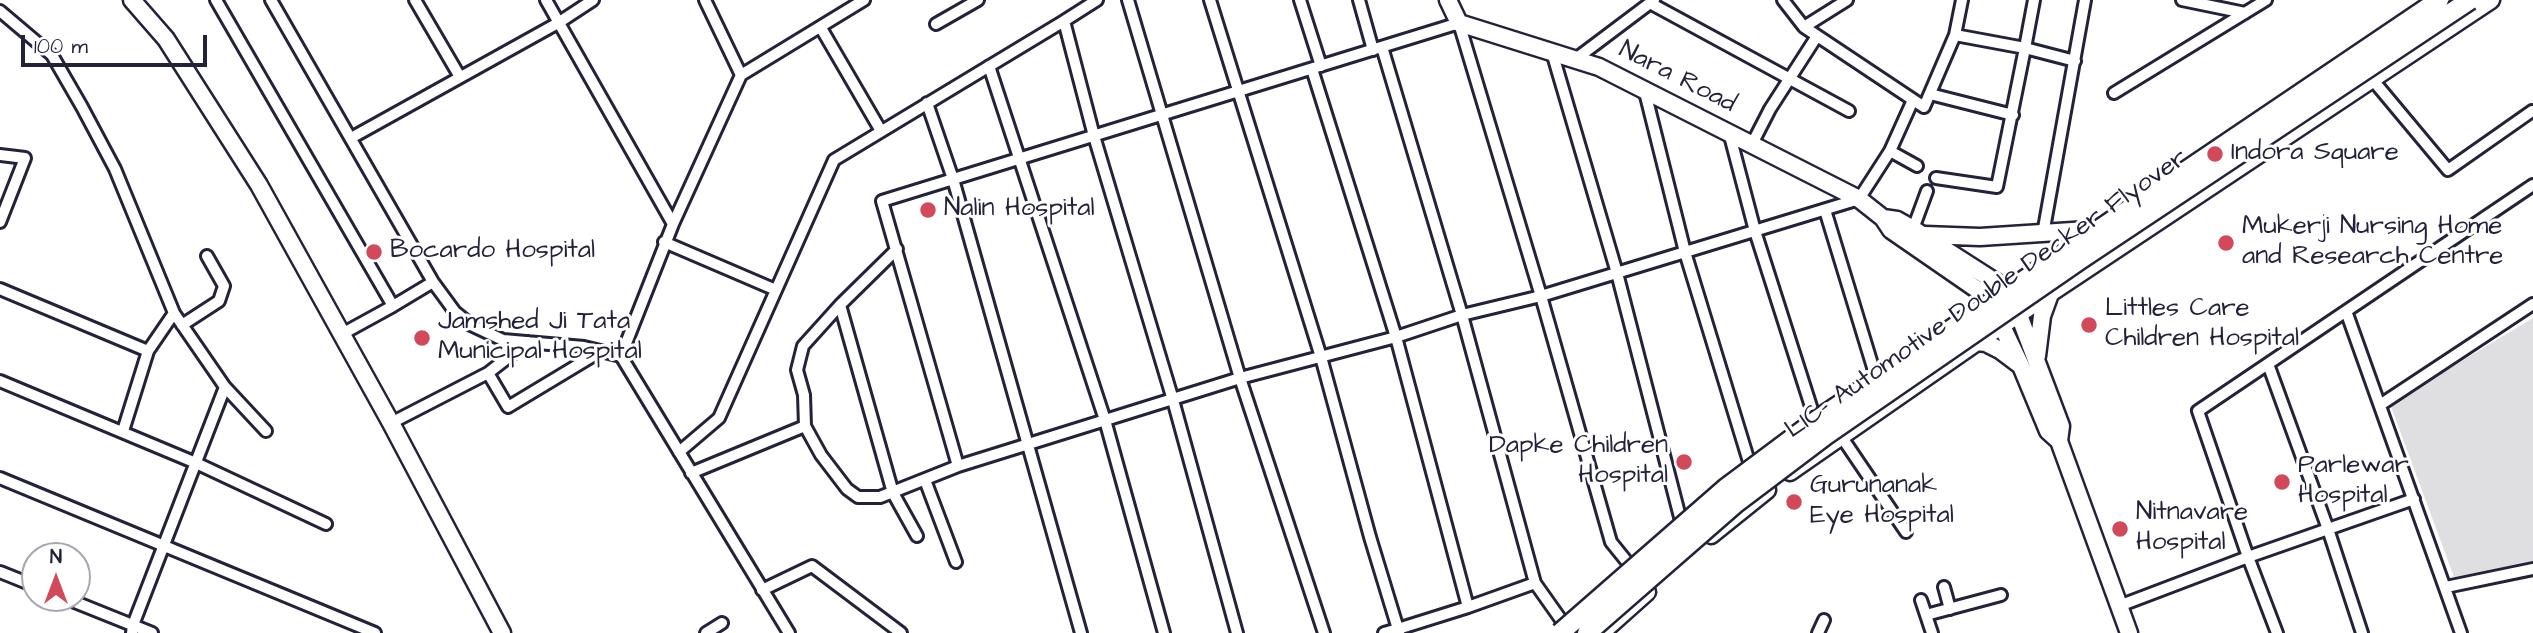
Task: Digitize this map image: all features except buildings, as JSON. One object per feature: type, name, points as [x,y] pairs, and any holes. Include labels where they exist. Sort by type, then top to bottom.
[{"type":"main road","points":[[132,0],[166,39],[259,186],[391,423],[502,633]]},
{"type":"main road","points":[[1448,0],[1459,23]]},
{"type":"main road","points":[[1560,630],[1681,521],[1814,416],[2426,0]]},
{"type":"main road","name":"LIC- Automotive Double Decker Flyover","points":[[1560,630],[1726,488],[1817,420],[2439,0]]},
{"type":"main road","name":"LIC- Automotive Double Decker Flyover","points":[[1587,633],[1736,503],[1826,435],[2081,259],[2470,0]]},
{"type":"main road","points":[[1601,633],[1772,486],[1841,436],[1976,342],[2491,0]]},
{"type":"main road","name":"Nara Road","points":[[1459,23],[1577,58],[1644,89],[1860,199],[1882,218],[1891,230],[1988,297]]},
{"type":"main road","points":[[1882,218],[1897,220],[2002,286],[2019,314],[2061,426],[2059,441],[2129,633]]},
{"type":"main road","points":[[1918,232],[1980,237],[2088,230]]},
{"type":"main road","points":[[2036,360],[2042,316],[2050,294]]},
{"type":"main road","points":[[1988,297],[2048,431],[2059,441]]},
{"type":"main road","points":[[1976,342],[1986,343],[2000,350],[2021,366]]},
{"type":"street","points":[[216,0],[393,306]]},
{"type":"street","points":[[271,0],[433,282],[455,312],[471,326],[503,340],[584,347],[621,356],[789,633]]},
{"type":"street","points":[[415,0],[460,77]]},
{"type":"street","points":[[546,0],[673,224]]},
{"type":"street","points":[[351,138],[558,23],[593,0]]},
{"type":"street","points":[[705,0],[741,75]]},
{"type":"street","points":[[621,356],[664,242],[741,75],[864,0]]},
{"type":"street","points":[[936,24],[978,0]]},
{"type":"street","points":[[679,453],[719,418],[834,160],[1097,0]]},
{"type":"street","points":[[1128,0],[1240,378],[1324,633]]},
{"type":"street","points":[[1210,0],[1321,357],[1370,537],[1399,631]]},
{"type":"street","points":[[1300,0],[1316,68],[1396,337],[1468,607]]},
{"type":"street","points":[[1359,0],[1462,315],[1535,583],[1560,630]]},
{"type":"street","points":[[1783,0],[1804,27],[1924,107],[1955,36],[1962,0]]},
{"type":"street","points":[[1804,27],[1847,0]]},
{"type":"street","points":[[1936,178],[1997,187],[2034,0]]},
{"type":"street","points":[[2043,234],[2085,0]]},
{"type":"street","points":[[2182,0],[2245,13]]},
{"type":"street","points":[[2114,93],[2266,0]]},
{"type":"street","points":[[1577,58],[1652,1],[1849,111]]},
{"type":"street","points":[[0,11],[52,55],[115,169],[174,313],[225,387],[266,431]]},
{"type":"street","points":[[1064,21],[1094,136],[1173,400],[1237,633]]},
{"type":"street","points":[[958,466],[882,201],[1459,23],[1611,542],[1649,590]]},
{"type":"street","points":[[821,28],[881,131]]},
{"type":"street","points":[[1752,144],[1770,109],[1817,36]]},
{"type":"street","points":[[1955,36],[2025,48],[2075,61]]},
{"type":"street","points":[[1552,52],[1616,273],[1681,521]]},
{"type":"street","points":[[989,66],[1105,420],[1164,633]]},
{"type":"street","points":[[2372,79],[2448,170],[2532,111]]},
{"type":"street","points":[[1644,89],[1685,252],[1750,465]]},
{"type":"street","points":[[1930,94],[2013,115]]},
{"type":"street","points":[[897,249],[803,346],[797,370],[804,395],[805,426],[821,455],[847,489],[858,497],[880,497],[958,466],[1240,378],[1396,337],[1462,315],[1541,296],[1860,199],[1890,151],[1913,100]]},
{"type":"street","points":[[927,103],[953,179],[1082,633]]},
{"type":"street","points":[[1729,132],[1755,231],[1814,416]]},
{"type":"street","points":[[1890,151],[1917,166]]},
{"type":"street","points":[[0,155],[25,158],[0,222]]},
{"type":"street","points":[[2277,633],[2198,411],[2533,185]]},
{"type":"street","points":[[1918,232],[1927,191]]},
{"type":"street","points":[[1825,210],[1875,374]]},
{"type":"street","points":[[664,242],[776,290]]},
{"type":"street","points":[[182,325],[219,301],[224,286],[207,256]]},
{"type":"street","points":[[342,334],[433,282]]},
{"type":"street","points":[[0,289],[148,351]]},
{"type":"street","points":[[2380,405],[2533,304]]},
{"type":"street","points":[[840,305],[893,493],[917,536]]},
{"type":"street","points":[[2346,312],[2461,633]]},
{"type":"street","points":[[123,431],[148,351],[174,313]]},
{"type":"street","points":[[391,423],[488,373],[528,342]]},
{"type":"street","points":[[488,373],[508,407],[601,351]]},
{"type":"street","points":[[2268,364],[2328,529],[2362,633]]},
{"type":"street","points":[[0,381],[197,463],[326,524]]},
{"type":"street","points":[[132,629],[225,387]]},
{"type":"street","points":[[691,473],[805,426]]},
{"type":"street","points":[[1841,436],[1906,532]]},
{"type":"street","points":[[0,478],[375,633]]},
{"type":"street","points":[[925,480],[957,562]]},
{"type":"street","points":[[2119,606],[2413,499]]},
{"type":"street","points":[[762,590],[812,566],[901,633]]},
{"type":"street","points":[[2446,587],[2533,569]]},
{"type":"street","points":[[0,572],[21,580]]},
{"type":"street","points":[[1384,633],[1399,631],[1535,583]]},
{"type":"street","points":[[1944,587],[1950,609]]},
{"type":"street","points":[[1926,615],[2001,595]]},
{"type":"street","points":[[1921,600],[1931,633]]},
{"type":"street","points":[[91,610],[132,629],[152,633]]},
{"type":"street","points":[[1818,633],[1824,620]]},
{"type":"street","points":[[705,633],[722,623]]},
{"type":"shaded area","points":[[2533,318],[2533,563],[2454,577],[2390,404]]},
{"type":"railway","points":[[1579,633],[1681,540],[1808,440],[2215,161],[2459,0]]},
{"type":"place","name":"Indora Square","points":[[2215,154]]},
{"type":"place","name":"Nalin Hospital","points":[[928,210]]},
{"type":"place","name":"Mukerji Nursing Home and Research Centre","points":[[2226,243]]},
{"type":"place","name":"Bocardo Hospital","points":[[374,252]]},
{"type":"place","name":"Littles Care Children Hospital","points":[[2089,325]]},
{"type":"place","name":"Jamshed Ji Tata Municipal Hospital","points":[[422,338]]},
{"type":"place","name":"Dapke Children Hospital","points":[[1684,462]]},
{"type":"place","name":"Parlewar Hospital","points":[[2282,482]]},
{"type":"place","name":"Gurunanak Eye Hospital","points":[[1794,502]]},
{"type":"place","name":"Nitnavare Hospital","points":[[2120,529]]}]
